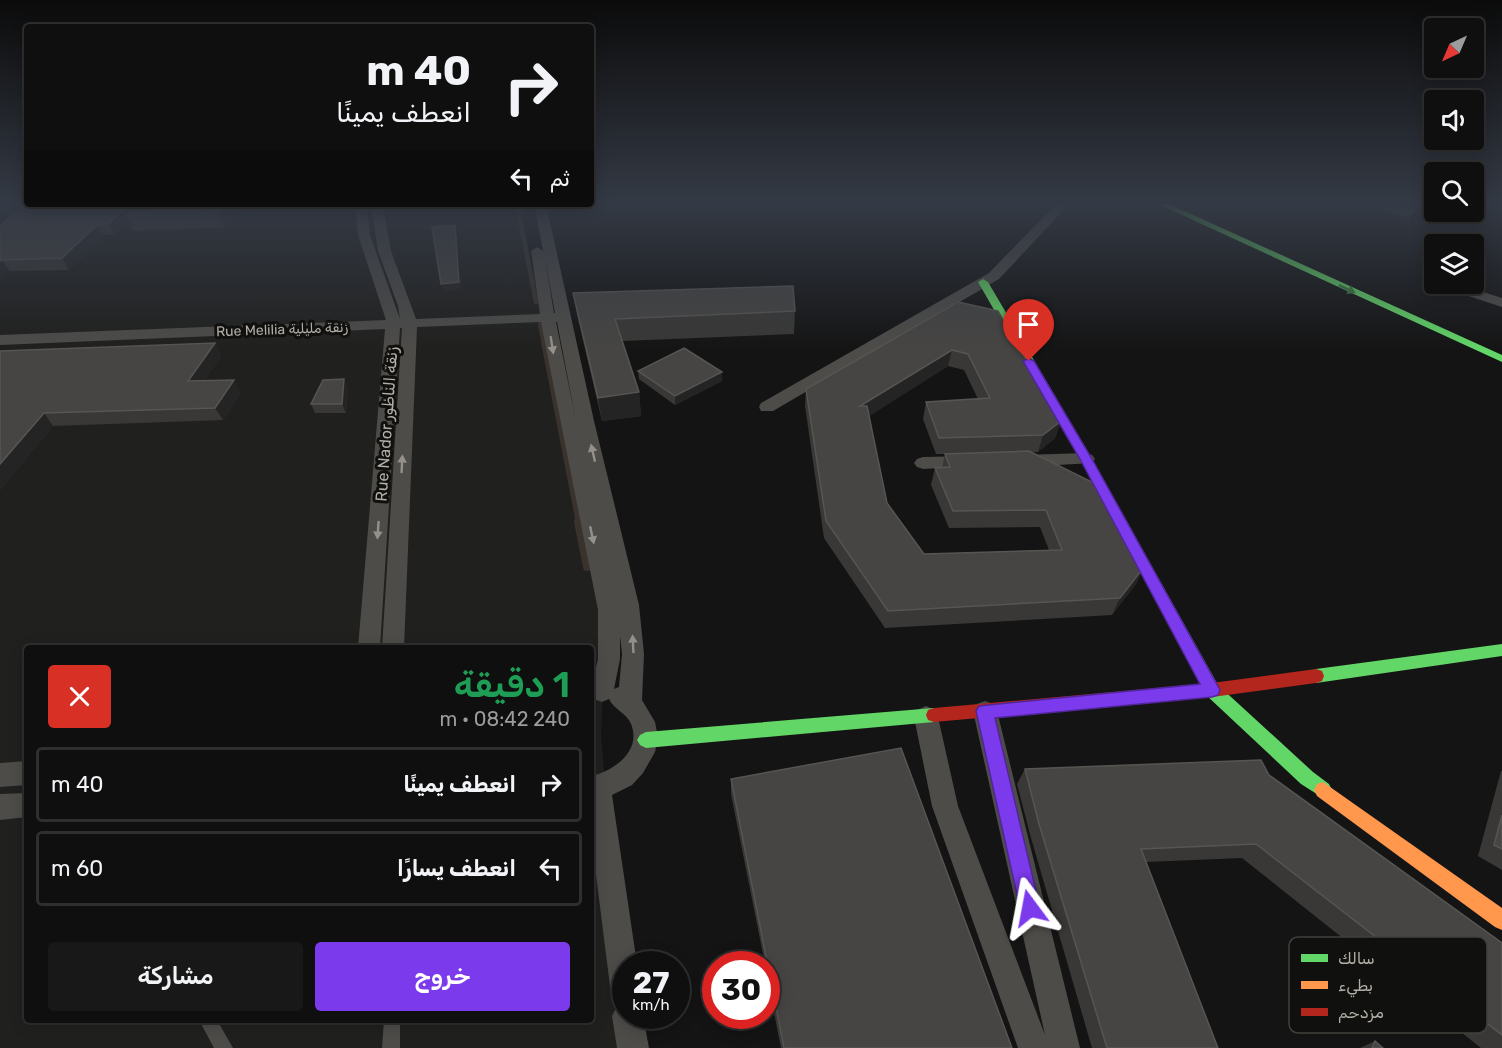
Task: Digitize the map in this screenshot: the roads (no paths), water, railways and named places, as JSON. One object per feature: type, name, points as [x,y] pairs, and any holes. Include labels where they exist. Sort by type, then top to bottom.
[{"type":"street","name":"Rue Nador زنقة الناظور","points":[[369,645],[401,320],[371,252]]},
{"type":"street","name":"Rue Nador زنقة الناظور","points":[[385,252],[401,320],[393,645]]},
{"type":"street","points":[[540,252],[628,605],[633,654],[630,702]]},
{"type":"street","points":[[547,252],[555,313],[553,352],[609,610],[609,659],[596,693],[617,695],[630,702],[640,712],[645,726],[646,740],[641,755],[632,769],[616,780],[594,788],[619,951]]},
{"type":"street","points":[[767,408],[994,276],[1019,252]]},
{"type":"street","points":[[1267,252],[1502,359]]},
{"type":"street","points":[[1297,252],[1415,304]]},
{"type":"street","points":[[983,282],[1086,459],[1212,690],[1307,778],[1502,920]]},
{"type":"street","points":[[1477,294],[1502,303]]},
{"type":"street","name":"Rue Melilia زنقة مليلية","points":[[0,340],[555,313]]},
{"type":"street","name":"Rue Melilia زنقة مليلية","points":[[0,332],[401,320]]},
{"type":"street","points":[[1005,461],[1086,459]]},
{"type":"street","points":[[923,463],[981,462]]},
{"type":"street","points":[[646,740],[1212,690],[1502,650]]},
{"type":"street","points":[[985,711],[1064,1048]]},
{"type":"street","points":[[926,717],[945,806],[1034,1048]]},
{"type":"street","points":[[0,775],[24,773]]},
{"type":"street","points":[[0,807],[24,805]]},
{"type":"street","points":[[630,1029],[633,1048]]},
{"type":"lane","points":[[209,1023],[224,1048]]},
{"type":"lane","points":[[391,1048],[392,1023]]},
{"type":"waterway","points":[[526,252],[536,302]]},
{"type":"waterway","points":[[540,324],[544,344]]},
{"type":"waterway","points":[[544,342],[579,523]]},
{"type":"waterway","points":[[578,522],[587,567]]}]
